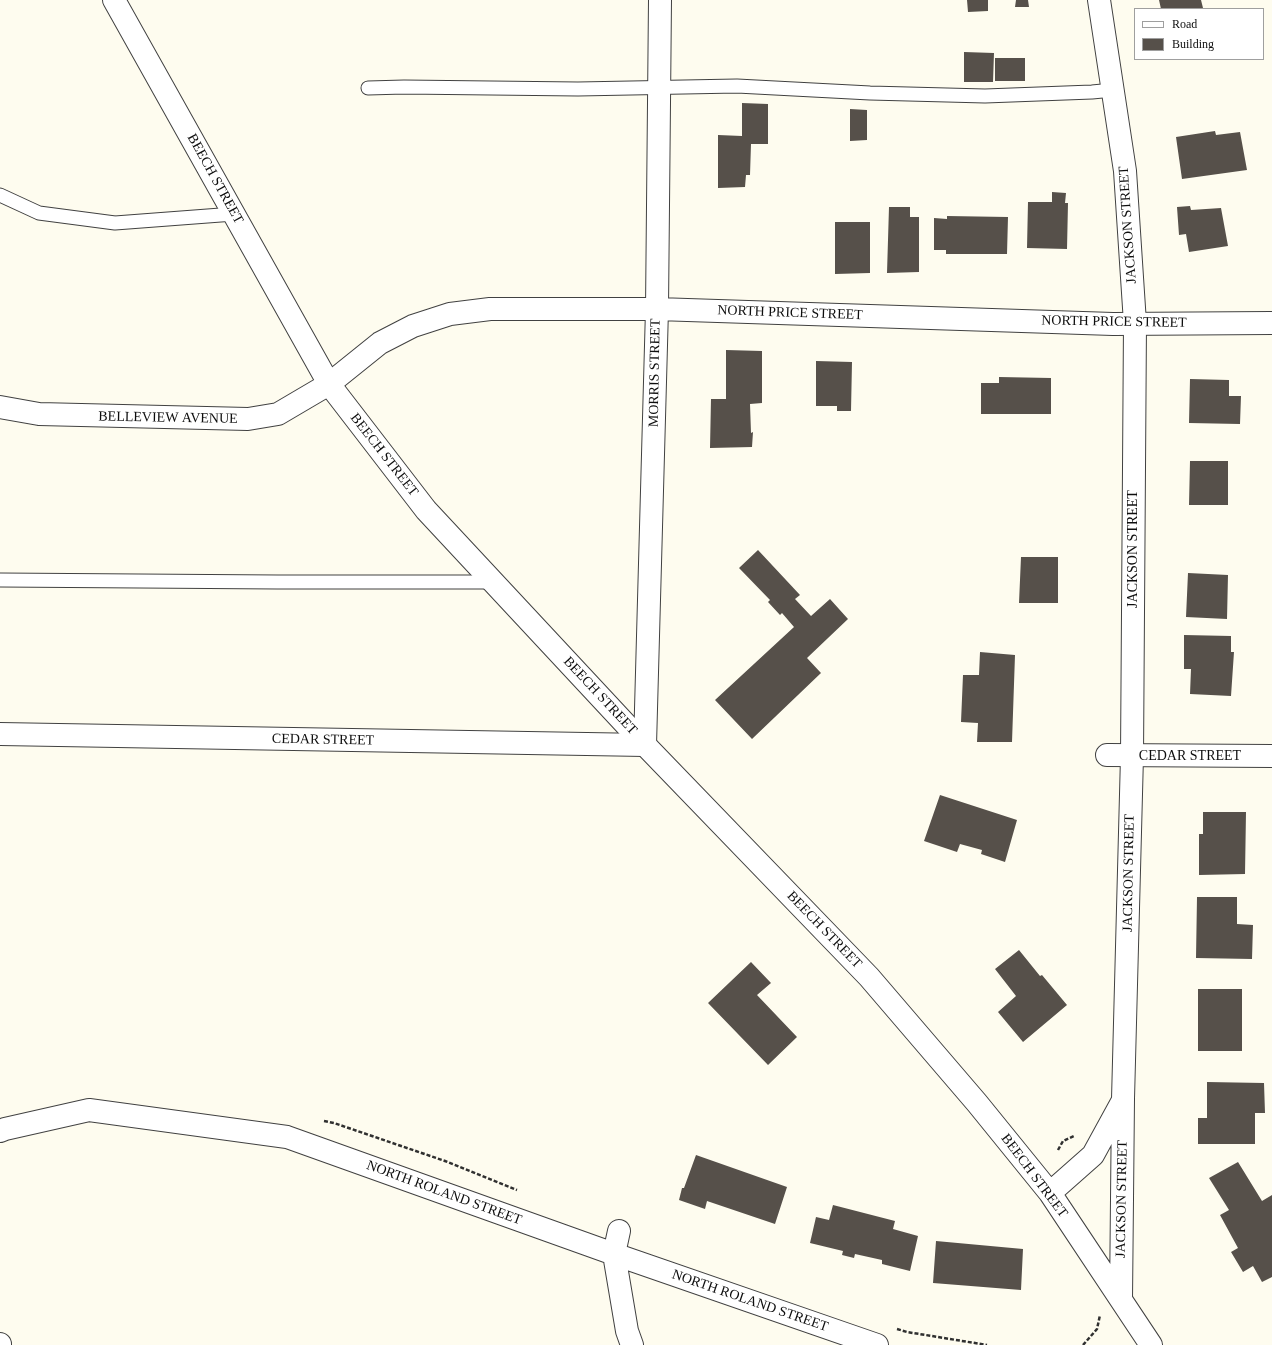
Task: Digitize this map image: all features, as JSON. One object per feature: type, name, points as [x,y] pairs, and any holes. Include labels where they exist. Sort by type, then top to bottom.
[{"type":"street","name":"BEECH STREET","points":[[114,0],[329,384],[426,510],[645,745],[869,977],[977,1103],[1046,1187],[1111,1304],[1151,1345]]},
{"type":"street","name":"MORRIS STREET","points":[[645,745],[657,309],[660,0]]},
{"type":"street","name":"JACKSON STREET","points":[[1099,0],[1125,171],[1135,323],[1132,756],[1123,1099],[1111,1304]]},
{"type":"street","name":"NORTH PRICE STREET","points":[[329,384],[380,343],[412,326],[450,314],[490,309],[657,309],[1106,324],[1272,322]]},
{"type":"street","name":"BELLEVIEW AVENUE","points":[[0,407],[39,414],[248,419],[278,414],[329,384]]},
{"type":"street","name":"CEDAR STREET","points":[[0,734],[645,745]]},
{"type":"street","name":"CEDAR STREET","points":[[1107,756],[1272,756]]},
{"type":"street","name":"JACKSON STREET","points":[[1046,1187],[1093,1155],[1123,1099]]},
{"type":"street","name":"NORTH ROLAND STREET","points":[[0,1131],[89,1110],[287,1137],[614,1254],[877,1345]]},
{"type":"street","points":[[619,1231],[614,1254],[627,1331],[632,1345]]},
{"type":"lane","points":[[368,88],[570,89],[737,86],[870,93],[985,96],[1113,90]]},
{"type":"lane","points":[[0,194],[39,213],[115,223],[234,214]]},
{"type":"lane","points":[[0,580],[493,582]]},
{"type":"path","points":[[1046,1187],[1063,1141],[1079,1133]]},
{"type":"path","points":[[1083,1345],[1097,1329],[1111,1304]]},
{"type":"building","points":[[967,0],[988,0],[988,11],[968,12]]},
{"type":"building","points":[[1016,0],[1028,0],[1029,7],[1015,7]]},
{"type":"building","points":[[1159,0],[1201,0],[1203,8],[1161,8]]},
{"type":"building","points":[[964,52],[994,53],[993,82],[964,82]]},
{"type":"building","points":[[995,58],[1025,58],[1025,81],[995,81]]},
{"type":"building","points":[[742,103],[768,104],[768,144],[751,144],[750,175],[746,175],[745,187],[718,188],[718,135],[742,136]]},
{"type":"building","points":[[850,109],[867,110],[867,140],[850,141]]},
{"type":"building","points":[[1215,131],[1216,135],[1240,132],[1247,170],[1182,179],[1176,137]]},
{"type":"building","points":[[1052,192],[1066,193],[1065,203],[1068,203],[1067,249],[1027,248],[1028,202],[1052,202]]},
{"type":"building","points":[[1190,206],[1191,210],[1221,208],[1228,246],[1189,252],[1186,234],[1179,235],[1177,207]]},
{"type":"building","points":[[889,207],[910,207],[910,217],[919,217],[919,272],[887,273]]},
{"type":"building","points":[[947,216],[1008,217],[1007,254],[946,254],[946,250],[934,250],[934,218],[947,219]]},
{"type":"building","points":[[835,222],[870,222],[870,273],[835,274]]},
{"type":"building","points":[[726,350],[762,351],[762,403],[750,404],[751,433],[753,432],[752,447],[710,448],[711,399],[726,399]]},
{"type":"building","points":[[816,361],[852,362],[851,411],[837,411],[837,406],[816,406]]},
{"type":"building","points":[[999,377],[1051,378],[1051,414],[981,414],[981,383],[999,383]]},
{"type":"building","points":[[1190,379],[1229,380],[1229,396],[1241,396],[1240,424],[1189,423]]},
{"type":"building","points":[[1190,461],[1228,461],[1228,505],[1189,505]]},
{"type":"building","points":[[758,550],[800,595],[795,599],[811,616],[830,599],[848,619],[807,658],[821,673],[752,739],[715,700],[794,627],[782,613],[780,615],[768,602],[770,600],[739,568]]},
{"type":"building","points":[[1021,557],[1058,557],[1058,603],[1019,603]]},
{"type":"building","points":[[1188,573],[1228,575],[1227,619],[1186,617]]},
{"type":"building","points":[[1184,635],[1231,636],[1231,652],[1234,652],[1231,696],[1190,694],[1191,669],[1184,669]]},
{"type":"building","points":[[980,652],[1015,655],[1012,742],[977,742],[978,723],[961,722],[963,675],[979,675]]},
{"type":"building","points":[[940,795],[1017,820],[1005,862],[981,854],[982,850],[960,844],[957,852],[924,841]]},
{"type":"building","points":[[1203,812],[1246,812],[1245,874],[1199,875],[1199,834],[1203,834]]},
{"type":"building","points":[[1197,897],[1237,897],[1237,924],[1253,925],[1252,959],[1196,958]]},
{"type":"building","points":[[1019,950],[1040,976],[1042,975],[1067,1005],[1023,1042],[998,1012],[1016,996],[995,969]]},
{"type":"building","points":[[751,962],[771,983],[757,995],[797,1037],[768,1065],[708,1003]]},
{"type":"building","points":[[1198,989],[1242,989],[1242,1051],[1198,1051]]},
{"type":"building","points":[[1207,1082],[1264,1083],[1265,1113],[1255,1113],[1255,1144],[1198,1144],[1198,1118],[1207,1118]]},
{"type":"building","points":[[696,1155],[787,1187],[775,1224],[707,1201],[705,1209],[679,1200],[682,1188],[684,1188]]},
{"type":"building","points":[[1238,1162],[1262,1201],[1272,1195],[1272,1277],[1262,1282],[1253,1266],[1243,1272],[1231,1252],[1238,1248],[1220,1215],[1229,1210],[1209,1178]]},
{"type":"building","points":[[833,1205],[895,1221],[893,1229],[918,1236],[910,1271],[882,1264],[882,1260],[855,1254],[854,1258],[842,1255],[843,1251],[810,1243],[816,1217],[829,1220]]},
{"type":"building","points":[[936,1241],[1023,1249],[1021,1290],[933,1283]]}]
